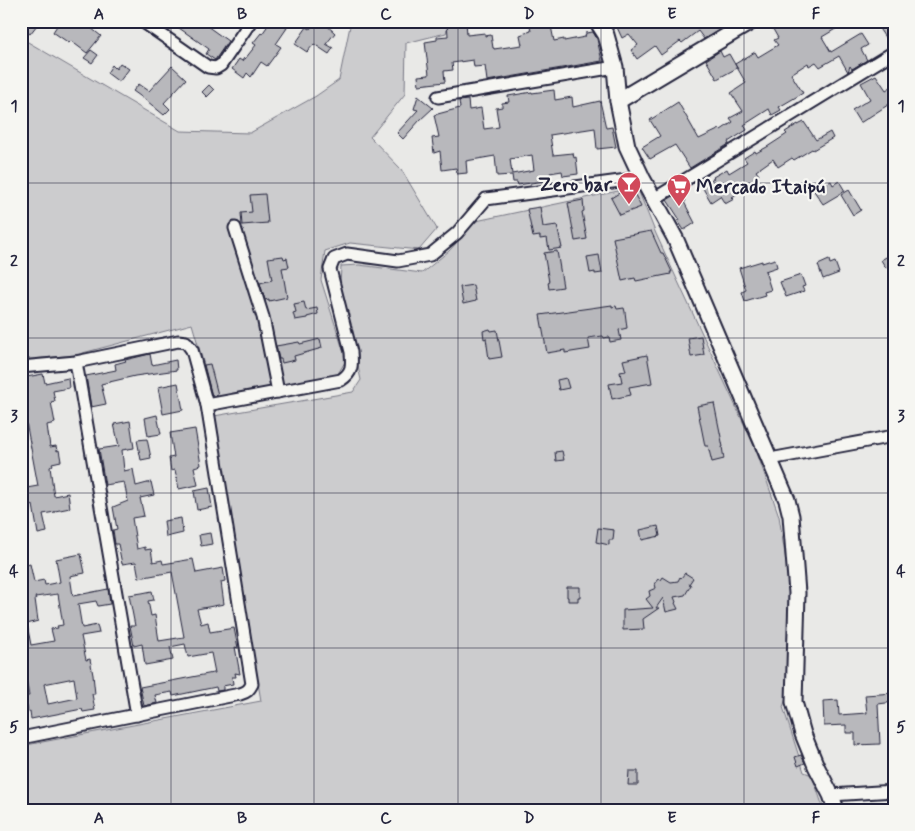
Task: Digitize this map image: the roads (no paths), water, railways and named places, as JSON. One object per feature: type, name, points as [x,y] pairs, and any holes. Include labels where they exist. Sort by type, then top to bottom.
[{"type":"street","points":[[142,21],[208,67],[216,68],[221,65],[251,21]]},
{"type":"street","points":[[597,21],[606,35],[615,67],[618,101],[628,146],[642,178],[675,238],[787,500],[791,516],[797,593],[794,702],[803,734],[834,802],[894,791]]},
{"type":"street","points":[[618,101],[752,21]]},
{"type":"street","points":[[656,202],[894,52]]},
{"type":"street","points":[[438,97],[615,67]]},
{"type":"street","points":[[207,406],[341,380],[348,375],[352,365],[351,352],[330,269],[334,259],[347,254],[398,261],[430,255],[457,233],[486,199],[642,178]]},
{"type":"street","points":[[235,228],[263,317],[278,392]]},
{"type":"street","points":[[21,367],[76,362],[178,341],[186,342],[192,350],[207,406],[252,684],[246,692],[21,738]]},
{"type":"street","points":[[76,362],[137,715]]},
{"type":"street","points":[[770,459],[894,436]]},
{"type":"place","name":"Zero bar","points":[[629,205]]},
{"type":"place","name":"Mercado Itaipú","points":[[679,207]]}]
